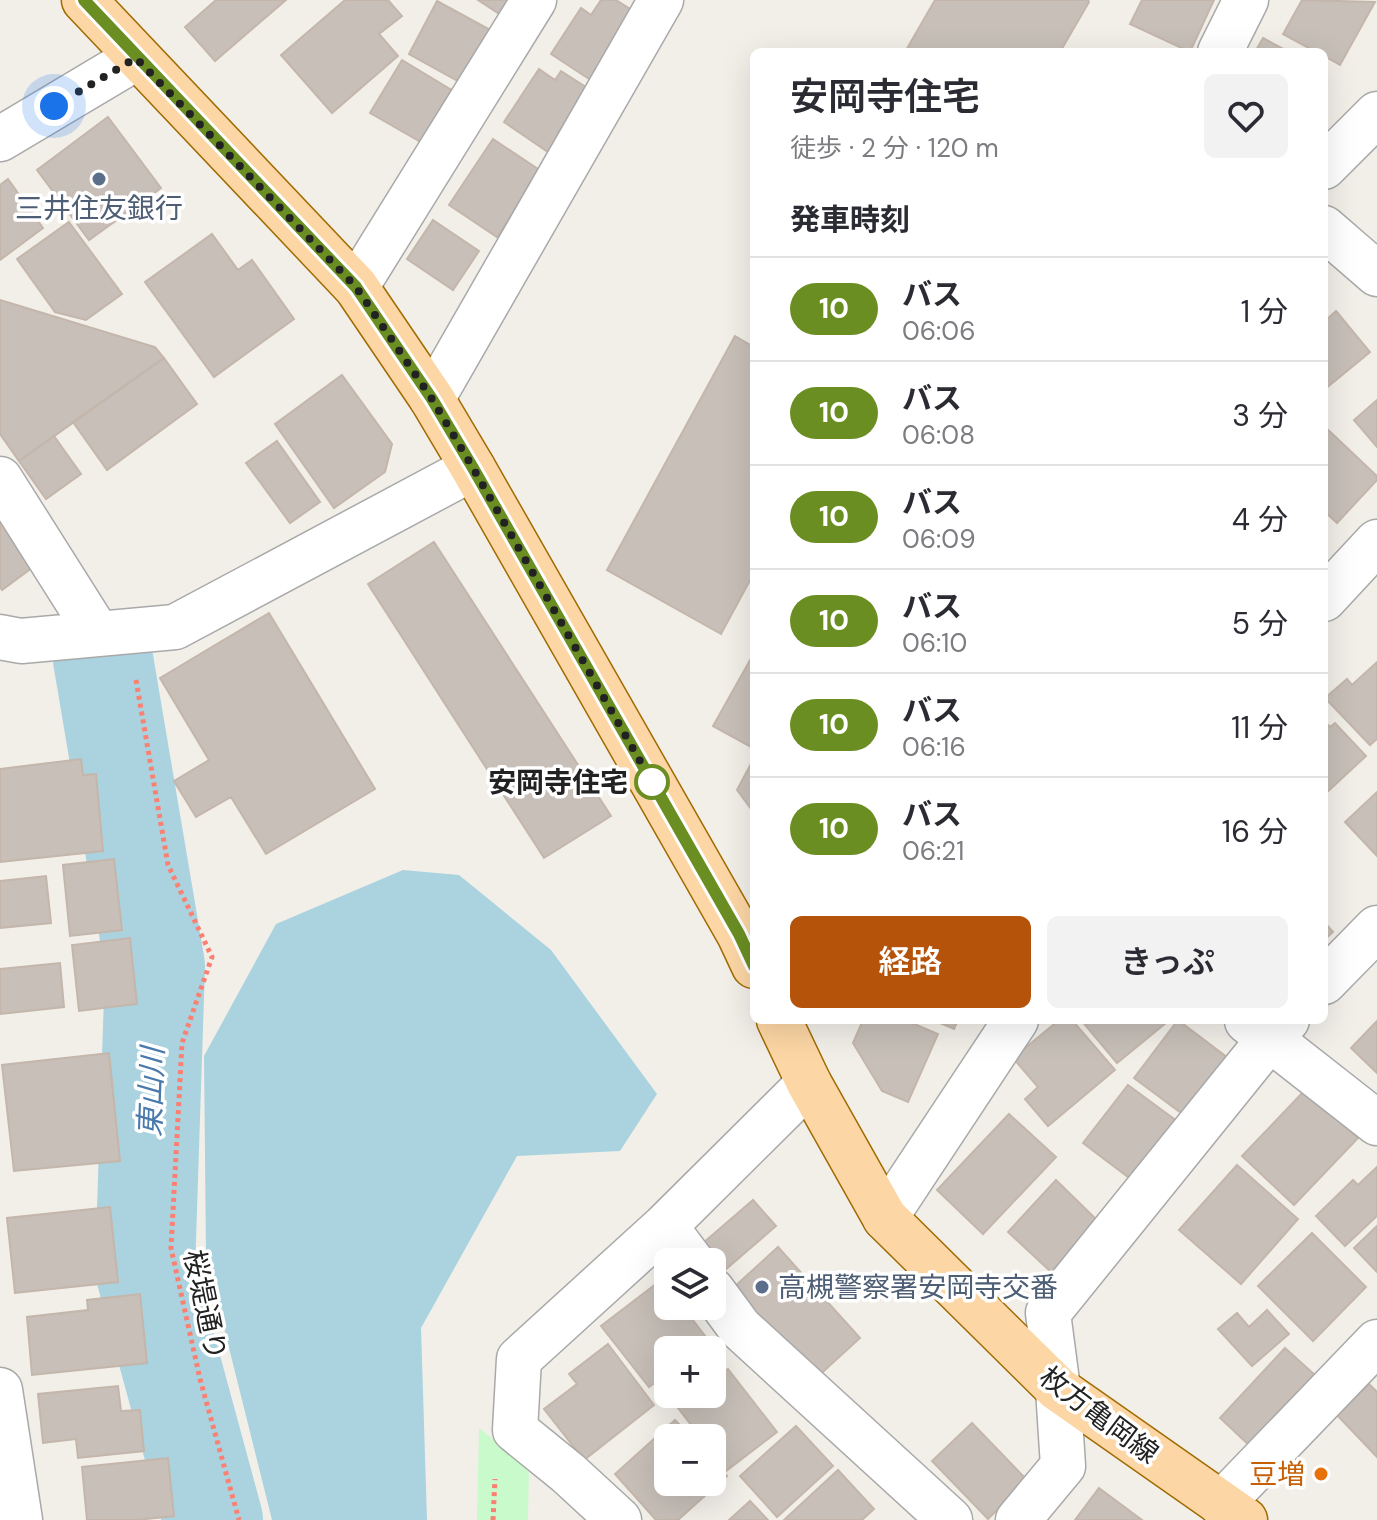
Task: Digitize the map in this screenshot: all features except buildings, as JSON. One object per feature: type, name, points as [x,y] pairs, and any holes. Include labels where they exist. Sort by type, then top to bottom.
[{"type":"main road","points":[[84,0],[356,287],[432,399],[749,935]]},
{"type":"main road","name":"枚方亀岡線","points":[[781,1024],[809,1083],[885,1218],[1058,1389],[1233,1512]]},
{"type":"street","points":[[356,287],[534,0]]},
{"type":"street","points":[[432,399],[661,0]]},
{"type":"street","points":[[1222,48],[1246,0]]},
{"type":"street","points":[[0,139],[136,58]]},
{"type":"street","points":[[1328,163],[1377,114]]},
{"type":"street","points":[[1328,231],[1377,274]]},
{"type":"street","points":[[0,637],[21,641],[175,627],[473,468]]},
{"type":"street","points":[[0,479],[113,633]]},
{"type":"street","points":[[1328,595],[1377,542]]},
{"type":"street","points":[[1328,978],[1377,928]]},
{"type":"street","points":[[885,1218],[1013,1024]]},
{"type":"street","points":[[1018,1520],[1063,1466],[1058,1389],[1048,1313],[1267,1026],[1377,1123]]},
{"type":"street","points":[[619,1520],[515,1430],[519,1359],[665,1226],[809,1083]]},
{"type":"street","points":[[665,1226],[682,1248]]},
{"type":"street","points":[[726,1309],[740,1328],[950,1520]]},
{"type":"street","points":[[1233,1512],[1377,1342]]},
{"type":"street","points":[[0,1390],[20,1520]]},
{"type":"path","name":"桜堤通り","points":[[113,633],[168,865],[212,957],[182,1043],[171,1248],[200,1379],[239,1520]]},
{"type":"green space","points":[[479,1428],[529,1468],[528,1520],[477,1520]]},
{"type":"water","points":[[403,870],[459,875],[551,950],[657,1094],[620,1151],[517,1156],[421,1328],[427,1520],[272,1520],[206,1256],[204,1056],[276,924]]},
{"type":"waterway","name":"東山川","points":[[103,659],[155,966],[145,1270],[213,1520]]},
{"type":"bus line","name":"10","points":[[84,0],[356,287],[432,399],[473,468],[750,957]]},
{"type":"place","name":"三井住友銀行","points":[[99,179]]},
{"type":"place","name":"安岡寺住宅","points":[[652,782]]},
{"type":"place","name":"高槻警察署安岡寺交番","points":[[762,1287]]},
{"type":"place","name":"豆増","points":[[1321,1474]]},
{"type":"route","points":[[54,106],[136,58],[356,287],[432,399],[652,782]]}]
